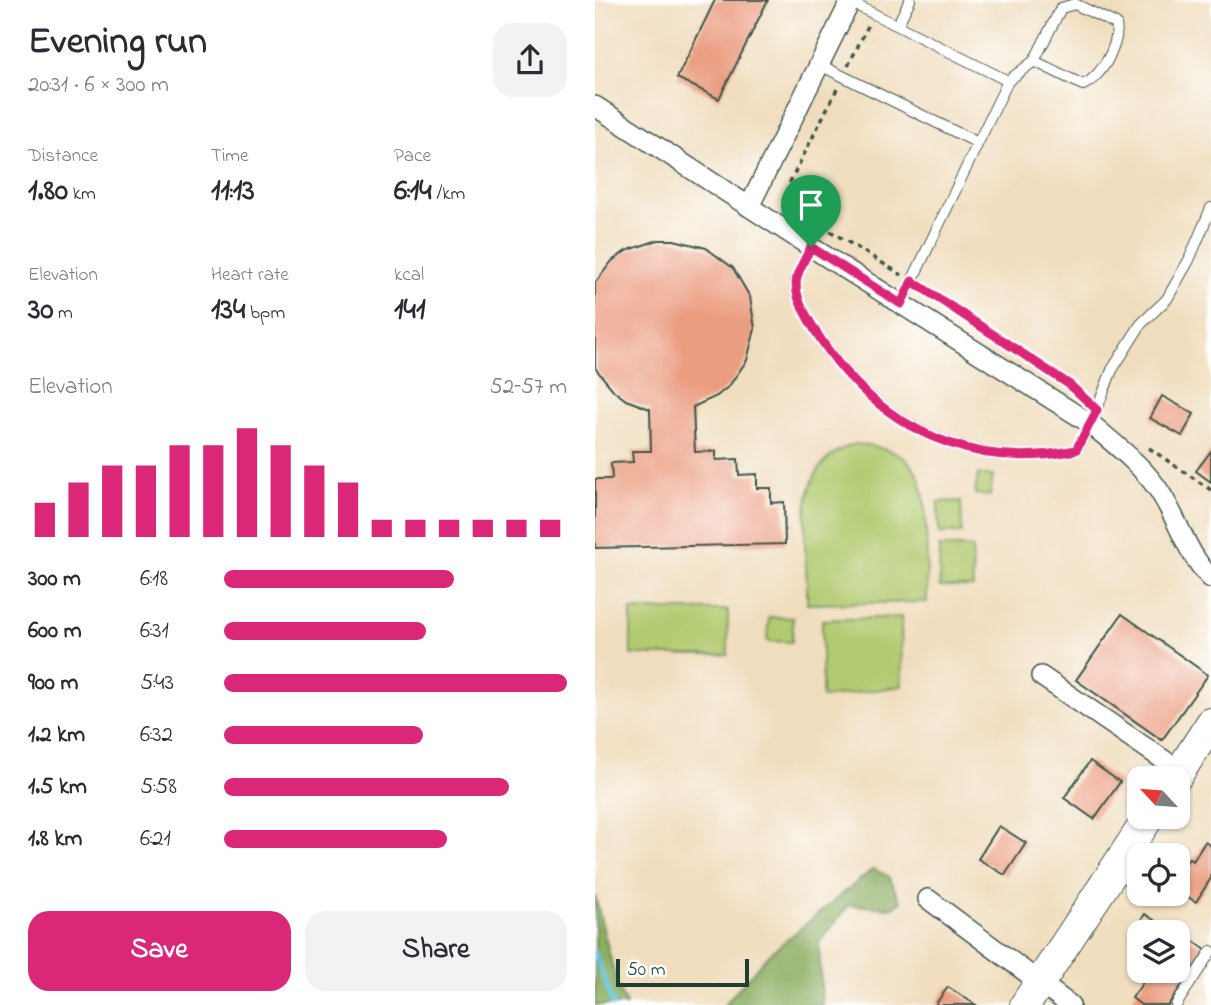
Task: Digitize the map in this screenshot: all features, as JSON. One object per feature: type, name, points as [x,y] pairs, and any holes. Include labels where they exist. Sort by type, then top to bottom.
[{"type":"main road","points":[[1183,766],[1211,723]]},
{"type":"main road","points":[[1032,995],[1140,830]]},
{"type":"street","points":[[749,207],[851,1]]},
{"type":"street","points":[[595,106],[901,304],[1094,417],[1156,486],[1194,561],[1211,578]]},
{"type":"street","points":[[1041,676],[1165,766]]},
{"type":"street","points":[[927,899],[1032,995],[1070,1005]]},
{"type":"lane","points":[[898,24],[910,0]]},
{"type":"lane","points":[[851,1],[1008,81]]},
{"type":"lane","points":[[901,304],[1008,81],[1034,61],[1061,8],[1075,4],[1116,24],[1118,35],[1096,79],[1083,85],[1034,61]]},
{"type":"lane","points":[[820,65],[978,143]]},
{"type":"lane","points":[[811,247],[797,278],[800,303],[827,351],[860,389],[900,421],[949,443],[995,454],[1040,457],[1076,450],[1094,417],[1112,370],[1142,324],[1167,299],[1189,260],[1211,208]]},
{"type":"lane","points":[[1176,1005],[1211,951]]},
{"type":"path","points":[[874,13],[790,182],[807,217],[912,281],[1070,385],[1094,417]]},
{"type":"path","points":[[1138,441],[1211,490]]},
{"type":"green space","points":[[856,444],[893,452],[914,468],[920,480],[925,511],[927,602],[807,604],[805,534],[810,488],[819,469],[834,454]]},
{"type":"green space","points":[[978,474],[993,476],[990,496],[975,494]]},
{"type":"green space","points":[[961,501],[962,533],[939,533],[938,502]]},
{"type":"green space","points":[[939,547],[972,547],[973,587],[940,587]]},
{"type":"green space","points":[[631,610],[728,610],[728,655],[631,655]]},
{"type":"green space","points":[[769,617],[793,618],[792,642],[767,641]]},
{"type":"green space","points":[[901,617],[902,686],[822,698],[822,620]]},
{"type":"green space","points":[[873,869],[888,876],[901,902],[891,908],[849,905],[819,943],[822,1005],[724,1005],[768,955]]},
{"type":"green space","points":[[595,896],[617,985],[626,1005],[595,1005]]},
{"type":"building","points":[[715,0],[768,0],[719,99],[677,78]]},
{"type":"building","points":[[658,240],[674,240],[706,248],[733,268],[750,297],[755,329],[747,360],[729,386],[717,396],[693,407],[695,452],[716,451],[716,460],[738,459],[739,475],[757,474],[757,488],[771,488],[771,503],[784,502],[785,544],[595,548],[595,479],[612,479],[611,463],[633,462],[632,451],[651,451],[650,409],[626,400],[614,391],[595,368],[595,283],[612,261],[626,251]]},
{"type":"building","points":[[1162,396],[1194,414],[1182,436],[1150,418]]},
{"type":"building","points":[[1211,451],[1211,482],[1196,471]]},
{"type":"building","points":[[1122,614],[1208,675],[1162,740],[1076,680]]},
{"type":"building","points":[[1090,761],[1120,782],[1094,819],[1064,798]]},
{"type":"building","points":[[999,826],[1026,843],[1005,875],[978,859]]},
{"type":"building","points":[[1205,842],[1211,846],[1211,878],[1196,902],[1190,898],[1190,859],[1193,861]]},
{"type":"building","points":[[1145,914],[1154,920],[1141,920]]},
{"type":"building","points":[[1190,939],[1206,950],[1190,973]]},
{"type":"building","points":[[1143,983],[1183,983],[1168,1005],[1141,1005],[1132,998]]},
{"type":"building","points":[[948,987],[976,1005],[935,1005]]},
{"type":"waterway","points":[[595,953],[613,1005]]},
{"type":"route","points":[[811,247],[901,304],[912,281],[1070,385],[1097,410],[1076,450],[1040,457],[995,454],[949,443],[900,421],[860,389],[827,351],[800,303],[797,278],[811,247]]}]
